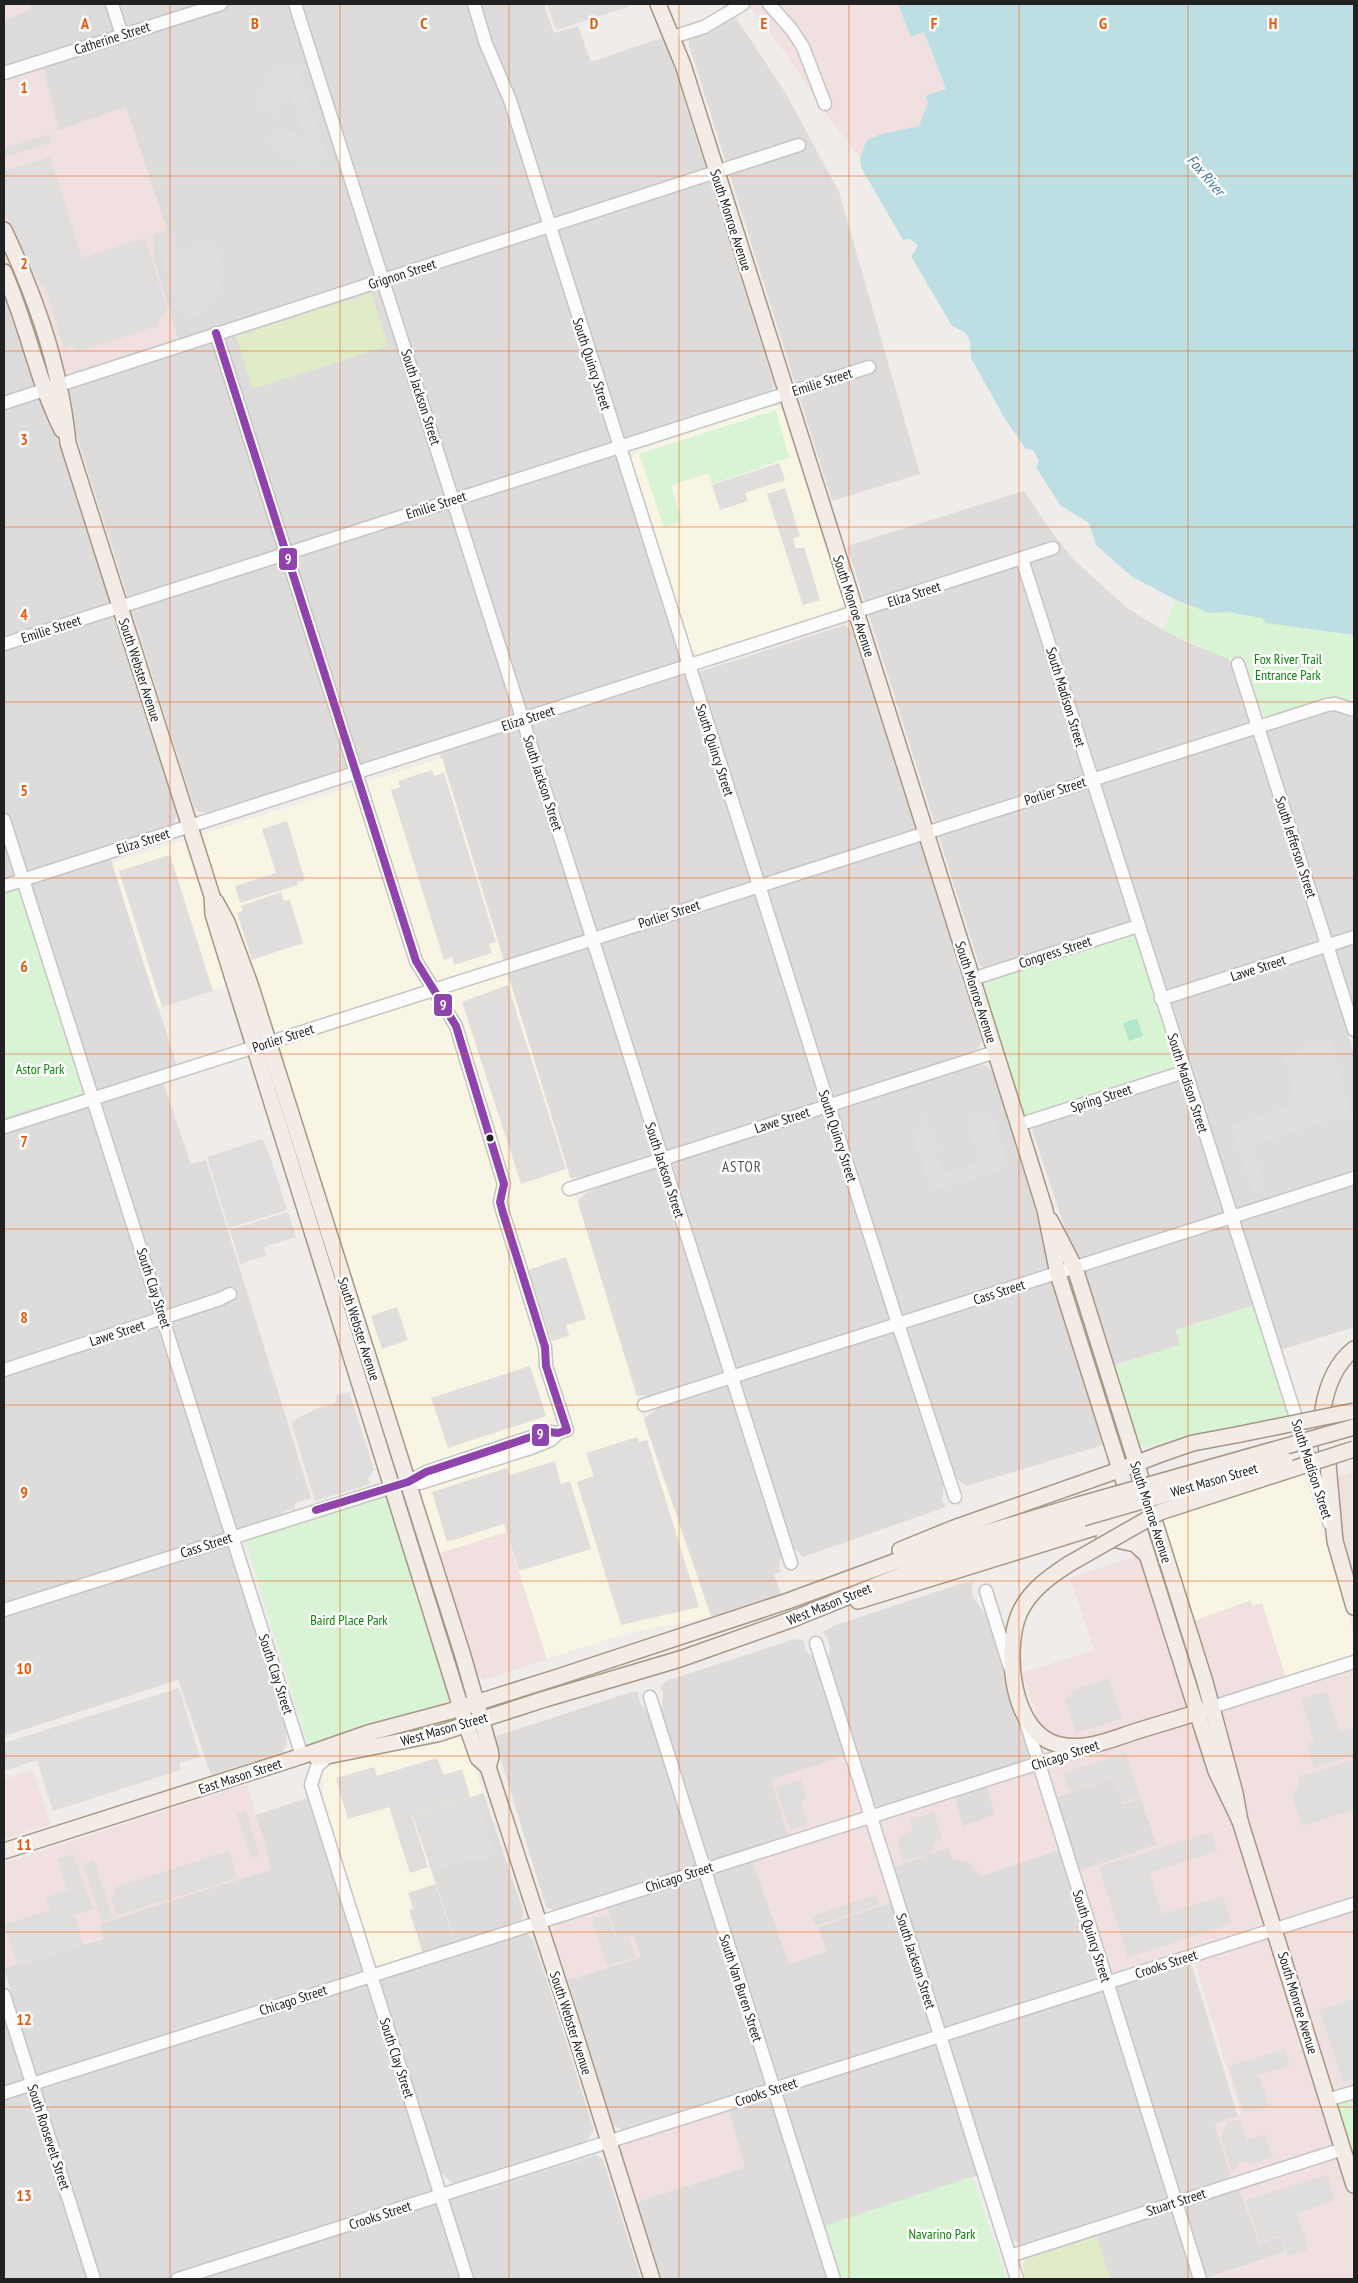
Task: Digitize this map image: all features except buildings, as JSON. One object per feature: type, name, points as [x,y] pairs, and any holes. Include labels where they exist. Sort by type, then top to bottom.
[{"type":"main road","name":"South Monroe Avenue","points":[[658,4],[673,37],[972,978],[1044,1210],[1058,1274],[1119,1470],[1216,1770],[1240,1821]]},
{"type":"main road","name":"South Webster Avenue","points":[[4,230],[31,292],[59,385],[68,443]]},
{"type":"main road","name":"South Webster Avenue","points":[[4,272],[18,308],[44,391],[68,443],[212,896],[213,914],[220,940],[262,1045],[408,1482],[482,1719],[491,1752],[488,1767],[652,2279]]},
{"type":"main road","name":"South Webster Avenue","points":[[262,1045],[466,1724],[478,1758],[488,1767]]},
{"type":"main road","name":"South Monroe Avenue","points":[[1044,1210],[1075,1268],[1212,1707],[1240,1821],[1354,2185]]},
{"type":"main road","points":[[1335,1541],[1323,1408],[1326,1391],[1338,1366],[1354,1349]]},
{"type":"main road","points":[[810,1592],[868,1564],[954,1528],[1193,1443],[1354,1411]]},
{"type":"main road","name":"West Mason Street","points":[[302,1756],[329,1756],[427,1737],[706,1651],[929,1564],[1080,1512],[1354,1427]]},
{"type":"main road","name":"West Mason Street","points":[[477,1703],[810,1592],[922,1552],[1354,1441]]},
{"type":"main road","points":[[1014,1680],[1012,1642],[1020,1613],[1037,1587],[1069,1564],[1160,1512],[1354,1449]]},
{"type":"main road","points":[[818,1608],[883,1595],[1036,1548],[1150,1510]]},
{"type":"main road","points":[[1036,1548],[1081,1538],[1102,1537],[1135,1544],[1147,1554]]},
{"type":"main road","name":"South Madison Street","points":[[1335,1541],[1354,1607]]},
{"type":"main road","name":"South Quincy Street","points":[[1014,1680],[1023,1715]]},
{"type":"main road","name":"East Mason Street","points":[[4,1852],[368,1733],[477,1703]]},
{"type":"main road","name":"Chicago Street","points":[[1088,1747],[1212,1707]]},
{"type":"main road","points":[[1023,1715],[1037,1731],[1053,1743],[1064,1746],[1088,1747]]},
{"type":"street","points":[[112,4],[122,35]]},
{"type":"street","name":"Catherine Street","points":[[4,73],[221,4]]},
{"type":"street","name":"South Jackson Street","points":[[295,4],[791,1563]]},
{"type":"street","name":"South Quincy Street","points":[[474,4],[486,44],[510,100],[758,886],[955,1496]]},
{"type":"street","points":[[673,37],[708,25],[743,4]]},
{"type":"street","points":[[769,4],[792,30],[803,47],[825,104]]},
{"type":"street","name":"Grignon Street","points":[[4,403],[216,333],[717,174],[799,145]]},
{"type":"street","points":[[216,333],[416,961],[434,989]]},
{"type":"street","name":"Emilie Street","points":[[4,644],[869,367]]},
{"type":"street","name":"Eliza Street","points":[[4,886],[1053,548]]},
{"type":"street","name":"South Madison Street","points":[[1022,559],[1335,1541]]},
{"type":"street","name":"South Jefferson Street","points":[[1238,664],[1354,1030]]},
{"type":"street","name":"Porlier Street","points":[[4,1127],[1258,726],[1335,704],[1354,710]]},
{"type":"street","name":"South Clay Street","points":[[4,820],[302,1756]]},
{"type":"street","name":"Congress Street","points":[[972,978],[1138,926]]},
{"type":"street","name":"Lawe Street","points":[[1161,999],[1354,937]]},
{"type":"street","name":"Cass Street","points":[[4,1610],[408,1482],[426,1472],[528,1438],[550,1432],[563,1431],[546,1366],[545,1347],[500,1202],[504,1184],[499,1166],[456,1026],[434,989]]},
{"type":"street","name":"Lawe Street","points":[[569,1189],[995,1052]]},
{"type":"street","name":"Spring Street","points":[[1018,1125],[1184,1072]]},
{"type":"street","name":"Cass Street","points":[[644,1405],[1354,1178]]},
{"type":"street","name":"Lawe Street","points":[[4,1370],[164,1318],[230,1294]]},
{"type":"street","name":"South Quincy Street","points":[[986,1591],[1014,1680]]},
{"type":"street","name":"South Jackson Street","points":[[816,1643],[1017,2279]]},
{"type":"street","name":"Chicago Street","points":[[1212,1707],[1354,1662]]},
{"type":"street","name":"South Van Buren Street","points":[[650,1696],[834,2279]]},
{"type":"street","name":"South Quincy Street","points":[[1023,1715],[1200,2279]]},
{"type":"street","name":"Chicago Street","points":[[4,2093],[1088,1747]]},
{"type":"street","name":"South Clay Street","points":[[329,1756],[317,1766],[311,1785],[467,2279]]},
{"type":"street","name":"Crooks Street","points":[[178,2279],[1354,1904]]},
{"type":"street","name":"South Roosevelt Street","points":[[4,1995],[94,2279]]},
{"type":"street","points":[[1327,2100],[1354,2092]]},
{"type":"street","name":"Stuart Street","points":[[1010,2256],[1343,2149]]},
{"type":"shaded area","points":[[4,4],[29,4],[31,9],[4,20]]},
{"type":"shaded area","points":[[29,4],[544,4],[554,33],[578,26],[591,62],[664,37],[774,384],[771,392],[766,394],[613,444],[686,676],[845,625],[853,632],[982,1040],[979,1048],[975,1050],[910,1073],[927,1126],[913,1131],[932,1191],[1021,1163],[1106,1444],[967,1486],[955,1478],[944,1481],[942,1500],[946,1507],[803,1557],[792,1546],[782,1554],[779,1566],[781,1572],[774,1574],[781,1595],[711,1617],[643,1419],[657,1409],[653,1396],[636,1395],[578,1202],[586,1193],[595,1189],[591,1175],[570,1178],[436,743],[209,813],[199,812],[194,807],[74,428],[67,395],[72,387],[182,353],[154,260],[153,234],[167,230],[59,130],[4,69],[4,20],[31,9]]},
{"type":"shaded area","points":[[547,4],[628,4],[628,7],[556,30]]},
{"type":"shaded area","points":[[747,4],[898,4],[911,36],[924,32],[946,89],[928,103],[920,126],[881,134],[867,140],[860,157],[834,125],[781,47]]},
{"type":"shaded area","points":[[736,18],[785,92],[839,192],[920,474],[832,501],[689,45],[689,40],[693,35]]},
{"type":"shaded area","points":[[42,61],[59,130],[126,107],[167,230],[153,235],[154,260],[179,345],[44,391],[4,272],[4,73]]},
{"type":"shaded area","points":[[297,64],[327,156],[317,165],[318,171],[270,147],[272,142],[268,141],[272,131],[279,126],[305,139],[290,92],[276,117],[270,115],[263,106],[256,105],[274,69],[287,70]]},
{"type":"shaded area","points":[[50,134],[52,142],[4,157],[4,148]]},
{"type":"shaded area","points":[[50,157],[82,258],[145,238],[168,311],[160,318],[157,326],[80,351],[74,349],[70,344],[64,348],[44,284],[41,285],[33,272],[4,210],[4,171]]},
{"type":"shaded area","points":[[173,234],[180,251],[214,239],[225,276],[219,279],[223,294],[216,302],[200,307],[202,315],[191,319],[188,310],[179,313],[156,240]]},
{"type":"shaded area","points":[[4,286],[56,434],[176,813],[175,822],[165,829],[107,847],[177,1066],[159,1071],[191,1164],[206,1160],[311,1498],[295,1503],[295,1510],[287,1510],[277,1517],[225,1533],[286,1729],[287,1745],[282,1752],[211,1775],[178,1680],[4,1736]]},
{"type":"shaded area","points":[[770,406],[778,407],[783,412],[843,603],[838,610],[702,655],[696,654],[692,650],[632,460],[634,454],[640,450]]},
{"type":"shaded area","points":[[779,463],[785,480],[745,493],[748,501],[720,510],[712,485]]},
{"type":"shaded area","points":[[785,488],[800,536],[793,539],[796,549],[804,547],[820,600],[803,605],[767,494]]},
{"type":"shaded area","points":[[1024,491],[1054,535],[1074,560],[1126,607],[1156,626],[1189,643],[1229,659],[1255,735],[1330,712],[1343,713],[1354,720],[1354,1028],[1280,1051],[1274,1036],[1189,1061],[984,968],[979,964],[847,546]]},
{"type":"shaded area","points":[[442,758],[646,1426],[711,1617],[627,1633],[547,1659],[506,1532],[440,1553],[254,977],[158,1008],[112,863]]},
{"type":"shaded area","points":[[432,770],[434,776],[444,773],[496,942],[489,944],[492,953],[454,965],[452,957],[444,960],[391,790],[400,787],[398,781]]},
{"type":"shaded area","points":[[287,821],[305,880],[297,882],[298,885],[240,903],[235,886],[276,873],[262,829]]},
{"type":"shaded area","points":[[170,855],[213,991],[162,1007],[119,871]]},
{"type":"shaded area","points":[[281,892],[284,901],[290,900],[303,943],[252,960],[237,913],[243,911],[241,906]]},
{"type":"shaded area","points":[[508,985],[566,1169],[521,1184],[462,1002]]},
{"type":"shaded area","points":[[1347,1030],[1354,1055],[1354,1112],[1255,1144],[1273,1197],[1239,1208],[1234,1205],[1189,1061],[1274,1035],[1280,1051]]},
{"type":"shaded area","points":[[1330,1040],[1351,1112],[1248,1146],[1254,1151],[1265,1188],[1260,1194],[1254,1195],[1230,1125],[1291,1105],[1289,1096],[1292,1089],[1284,1058],[1292,1053]]},
{"type":"shaded area","points":[[980,1064],[987,1066],[993,1073],[1021,1163],[932,1191],[913,1131],[927,1125],[913,1084]]},
{"type":"shaded area","points":[[1177,1080],[1184,1084],[1228,1226],[1277,1210],[1255,1144],[1354,1112],[1354,1327],[1281,1350],[1264,1302],[1176,1330],[1180,1345],[1111,1366],[1032,1130],[1039,1125]]},
{"type":"shaded area","points":[[990,1110],[1007,1161],[1006,1167],[932,1191],[913,1132],[932,1125],[940,1149],[936,1151],[943,1173],[979,1162],[966,1122],[972,1120],[974,1115]]},
{"type":"shaded area","points":[[262,1139],[271,1159],[287,1210],[229,1228],[207,1157]]},
{"type":"shaded area","points":[[288,1212],[296,1237],[264,1247],[266,1256],[240,1264],[230,1230]]},
{"type":"shaded area","points":[[566,1257],[586,1319],[566,1325],[569,1336],[552,1341],[528,1270]]},
{"type":"shaded area","points":[[397,1307],[408,1340],[382,1349],[371,1316]]},
{"type":"shaded area","points":[[530,1366],[546,1416],[448,1448],[431,1398]]},
{"type":"shaded area","points":[[349,1392],[374,1469],[368,1479],[370,1484],[315,1501],[291,1422],[313,1410],[335,1403],[337,1395]]},
{"type":"shaded area","points":[[637,1437],[639,1442],[647,1440],[699,1607],[621,1625],[577,1482],[594,1476],[586,1453]]},
{"type":"shaded area","points":[[555,1461],[561,1484],[570,1481],[591,1549],[519,1571],[504,1524],[447,1542],[432,1492],[507,1468],[510,1475]]},
{"type":"shaded area","points":[[1304,1470],[1354,1635],[1354,1655],[1286,1678],[1262,1603],[1252,1606],[1251,1600],[1191,1622],[1159,1518]]},
{"type":"shaded area","points":[[1354,1471],[1354,1607],[1330,1479]]},
{"type":"shaded area","points":[[506,1532],[547,1659],[484,1680],[477,1674],[440,1553]]},
{"type":"shaded area","points":[[1137,1556],[1148,1556],[1171,1628],[1251,1600],[1264,1603],[1289,1683],[1354,1662],[1354,2279],[1208,2278],[1285,2252],[1281,2237],[1259,2243],[1238,2183],[1233,2184],[1215,2124],[1241,2115],[1193,1956],[1106,1983],[1072,1873],[1157,1845],[1141,1798],[1123,1804],[1114,1778],[1049,1799],[1064,1848],[981,1876],[968,1862],[952,1859],[949,1848],[887,1869],[897,1900],[818,1927],[826,1952],[789,1964],[750,1855],[790,1842],[771,1780],[850,1754],[870,1816],[953,1790],[963,1826],[995,1815],[986,1779],[1086,1747],[1044,1738],[1022,1673],[1094,1650],[1070,1578]]},
{"type":"shaded area","points":[[974,1581],[972,1595],[986,1616],[1028,1753],[1028,1757],[1024,1761],[984,1774],[995,1815],[967,1825],[983,1875],[1071,1846],[1056,1797],[1114,1778],[1123,1803],[1141,1798],[1157,1845],[1067,1875],[1101,1992],[1191,1963],[1238,2116],[1215,2124],[1235,2191],[1240,2190],[1259,2243],[1281,2237],[1285,2252],[1209,2277],[1209,2279],[1110,2279],[1092,2223],[1022,2245],[1013,2240],[990,2171],[813,2230],[829,2279],[662,2279],[637,2202],[745,2167],[721,2099],[622,2130],[613,2125],[568,1980],[641,1957],[633,1935],[617,1939],[604,1897],[555,1911],[546,1907],[494,1737],[638,1691],[640,1703],[648,1711],[652,1721],[664,1718],[661,1711],[663,1693],[660,1687],[666,1681],[795,1639],[804,1641],[805,1650],[815,1659],[818,1666],[829,1663],[830,1647],[827,1638],[822,1632],[833,1626]],"holes":[[[858,1752],[876,1805],[882,1807],[904,1898],[817,1927],[790,1837],[846,1755]]]},
{"type":"shaded area","points":[[1109,1678],[1122,1718],[1076,1733],[1065,1699],[1073,1696],[1071,1691]]},
{"type":"shaded area","points":[[179,1688],[200,1757],[179,1763],[181,1770],[53,1811],[37,1760],[4,1771],[4,1743]]},
{"type":"shaded area","points":[[1327,1692],[1340,1732],[1354,1728],[1354,1755],[1314,1768],[1307,1744],[1314,1741],[1301,1699]]},
{"type":"shaded area","points":[[455,1738],[462,1740],[469,1748],[483,1793],[414,1816],[435,1884],[408,1893],[413,1908],[409,1910],[423,1954],[381,1967],[373,1960],[322,1799],[324,1783],[318,1775],[327,1762],[423,1748]]},
{"type":"shaded area","points":[[1126,1753],[1140,1797],[1123,1802],[1114,1778],[1069,1792],[1063,1773]]},
{"type":"shaded area","points":[[437,1758],[444,1775],[462,1769],[470,1797],[412,1816],[428,1867],[410,1873],[389,1807],[348,1819],[336,1778],[374,1767],[377,1776]]},
{"type":"shaded area","points":[[1354,1760],[1354,1809],[1302,1826],[1292,1796],[1300,1783],[1298,1777]]},
{"type":"shaded area","points":[[33,1770],[51,1824],[4,1839],[4,1779]]},
{"type":"shaded area","points":[[801,1780],[807,1799],[801,1801],[808,1824],[790,1830],[776,1787]]},
{"type":"shaded area","points":[[247,1784],[271,1869],[100,1924],[103,1938],[4,1968],[4,1863]]},
{"type":"shaded area","points":[[483,1793],[523,1910],[523,1917],[518,1924],[456,1943],[413,1816]]},
{"type":"shaded area","points":[[477,1796],[496,1856],[475,1862],[473,1858],[432,1872],[415,1816]]},
{"type":"shaded area","points":[[307,1798],[310,1801],[367,1984],[426,1963],[408,1909],[412,1908],[408,1893],[435,1884],[459,1953],[527,1934],[533,1939],[542,1966],[594,2130],[587,2141],[453,2184],[440,2172],[380,2023],[436,2204],[596,2155],[603,2160],[641,2279],[4,2279],[4,1998],[12,1995],[4,1968],[103,1939],[99,1924],[271,1869],[256,1815]]},
{"type":"shaded area","points":[[246,1812],[260,1856],[251,1858],[237,1814]]},
{"type":"shaded area","points":[[934,1812],[942,1838],[934,1843],[931,1853],[903,1862],[897,1844],[900,1843],[898,1836],[913,1831],[910,1820]]},
{"type":"shaded area","points":[[1212,1832],[1217,1851],[1149,1873],[1162,1914],[1223,1896],[1232,1923],[1128,1958],[1099,1867]]},
{"type":"shaded area","points":[[229,1851],[237,1878],[117,1915],[111,1898],[116,1896],[113,1888]]},
{"type":"shaded area","points":[[73,1854],[93,1909],[74,1915],[84,1945],[18,1966],[5,1925],[50,1910],[46,1897],[67,1890],[58,1859]]},
{"type":"shaded area","points":[[94,1860],[113,1918],[102,1921],[83,1864]]},
{"type":"shaded area","points":[[875,1895],[879,1905],[815,1926],[812,1916]]},
{"type":"shaded area","points":[[607,1907],[617,1938],[633,1935],[641,1957],[568,1980],[552,1933],[554,1929],[557,1924]]},
{"type":"shaded area","points":[[608,1914],[615,1937],[629,1939],[635,1957],[607,1966],[592,1919]]},
{"type":"shaded area","points":[[1354,1999],[1354,2078],[1343,2082],[1319,2010]]},
{"type":"shaded area","points":[[1285,2049],[1290,2065],[1259,2075],[1269,2106],[1244,2113],[1229,2066]]},
{"type":"shaded area","points":[[727,2104],[745,2167],[629,2204],[608,2142]]},
{"type":"shaded area","points":[[1240,2119],[1247,2140],[1265,2135],[1273,2157],[1251,2164],[1246,2161],[1239,2164],[1232,2171],[1221,2137],[1227,2123]]},
{"type":"shaded area","points":[[1327,2175],[1335,2201],[1297,2213],[1309,2249],[1288,2256],[1281,2236],[1260,2242],[1246,2200]]},
{"type":"green space","points":[[371,293],[388,346],[253,389],[236,336]]},
{"type":"green space","points":[[776,410],[789,458],[712,484],[708,473],[671,485],[682,522],[664,528],[639,454]]},
{"type":"green space","name":"Fox River Trail Entrance Park","points":[[1176,600],[1210,613],[1227,612],[1262,618],[1266,623],[1354,635],[1354,701],[1329,696],[1271,717],[1265,716],[1256,702],[1242,654],[1229,659],[1163,630]]},
{"type":"green space","name":"Astor Park","points":[[20,888],[85,1093],[4,1118],[4,893]]},
{"type":"green space","points":[[1138,926],[1184,1072],[1018,1125],[972,979]]},
{"type":"green space","points":[[1137,1018],[1143,1036],[1129,1041],[1123,1023]]},
{"type":"green space","points":[[1253,1306],[1290,1420],[1183,1437],[1146,1447],[1139,1445],[1111,1366],[1180,1345],[1176,1330]]},
{"type":"green space","name":"Baird Place Park","points":[[390,1494],[454,1700],[308,1745],[245,1540]]},
{"type":"green space","points":[[1354,2092],[1354,2185],[1327,2100]]},
{"type":"green space","name":"Navarino Park","points":[[972,2177],[1007,2279],[842,2279],[825,2226]]},
{"type":"green space","points":[[1096,2236],[1110,2279],[1025,2279],[1023,2263],[1029,2258]]},
{"type":"water","name":"Fox River","points":[[898,4],[1354,4],[1354,635],[1266,623],[1262,618],[1227,612],[1210,613],[1176,600],[1131,576],[1096,545],[1089,523],[1060,505],[1036,467],[1039,461],[1033,450],[1026,449],[1005,419],[971,358],[970,341],[966,334],[952,326],[911,256],[917,248],[917,244],[909,239],[903,240],[861,167],[860,157],[867,140],[881,134],[919,126],[928,103],[925,96],[946,89],[924,32],[911,37]]},
{"type":"transit line","name":"9","points":[[216,333],[416,961],[456,1026],[504,1184],[500,1202],[545,1347],[546,1366],[567,1430],[528,1438],[426,1472],[408,1482],[316,1510]]},
{"type":"district","name":"ASTOR","points":[[742,1166]]}]
